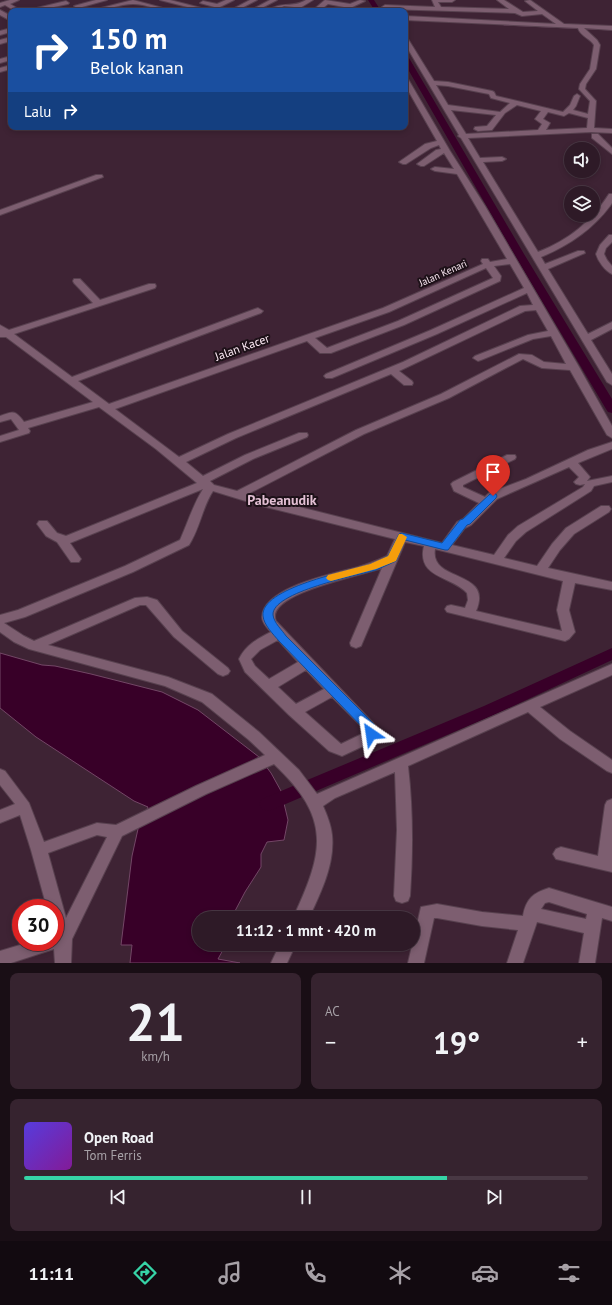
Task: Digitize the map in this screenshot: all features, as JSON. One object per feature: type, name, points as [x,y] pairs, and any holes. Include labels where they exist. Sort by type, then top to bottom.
[{"type":"street","points":[[2,4],[16,0]]},
{"type":"street","points":[[58,0],[81,8]]},
{"type":"street","points":[[83,0],[92,3]]},
{"type":"street","points":[[70,8],[104,0]]},
{"type":"street","points":[[163,0],[173,1],[198,8]]},
{"type":"street","points":[[191,0],[206,1],[218,6]]},
{"type":"street","points":[[214,8],[231,0]]},
{"type":"street","points":[[238,8],[254,0]]},
{"type":"street","points":[[347,8],[362,0],[366,8]]},
{"type":"street","points":[[418,8],[413,2],[452,0]]},
{"type":"street","points":[[106,8],[133,2],[158,8],[173,1]]},
{"type":"street","points":[[258,8],[272,1],[283,4],[308,1]]},
{"type":"street","points":[[319,8],[328,1],[350,6]]},
{"type":"street","points":[[434,1],[439,9]]},
{"type":"street","points":[[502,2],[526,1],[563,25]]},
{"type":"street","points":[[38,2],[49,6]]},
{"type":"street","points":[[502,2],[522,14],[542,12]]},
{"type":"street","points":[[40,8],[66,3]]},
{"type":"street","points":[[276,8],[283,4]]},
{"type":"street","points":[[408,8],[491,11],[536,7]]},
{"type":"street","points":[[0,12],[8,20]]},
{"type":"street","points":[[408,18],[563,25],[581,28],[612,28]]},
{"type":"street","points":[[581,28],[596,41],[597,45],[592,71],[583,82],[582,86],[582,89],[593,101],[594,107],[589,123],[593,133],[612,152]]},
{"type":"street","points":[[408,44],[612,382]]},
{"type":"street","points":[[431,82],[448,84],[492,94],[493,97],[513,100],[564,114],[569,111],[576,96]]},
{"type":"street","points":[[408,85],[446,151],[481,206],[612,435]]},
{"type":"street","points":[[463,136],[489,129],[513,100]]},
{"type":"street","points":[[446,107],[502,114]]},
{"type":"street","points":[[541,132],[546,123],[538,119],[543,116],[540,115],[545,110]]},
{"type":"street","points":[[569,111],[591,117]]},
{"type":"street","points":[[463,136],[541,132],[593,133],[612,137]]},
{"type":"street","points":[[463,136],[612,132]]},
{"type":"street","points":[[403,162],[428,146],[441,142]]},
{"type":"street","points":[[421,164],[439,152],[446,151]]},
{"type":"street","points":[[477,160],[502,159]]},
{"type":"street","points":[[436,169],[460,172]]},
{"type":"street","points":[[0,213],[99,177]]},
{"type":"street","points":[[535,256],[558,247],[574,237],[611,201]]},
{"type":"street","points":[[612,237],[599,252],[602,260],[612,271]]},
{"type":"street","points":[[543,268],[581,253]]},
{"type":"street","name":"Jalan Kenari","points":[[386,310],[440,287],[480,261],[484,260],[488,265]]},
{"type":"street","points":[[308,337],[323,351],[328,351],[404,321],[497,279],[497,276],[488,265],[512,261]]},
{"type":"street","points":[[77,281],[99,304]]},
{"type":"street","points":[[2,333],[99,304],[152,286]]},
{"type":"street","points":[[329,376],[434,332],[529,289]]},
{"type":"street","points":[[178,462],[232,436],[392,370],[523,308],[539,307]]},
{"type":"street","points":[[386,310],[404,321]]},
{"type":"street","name":"Jalan Kacer","points":[[22,426],[104,406],[386,310]]},
{"type":"street","points":[[70,381],[258,311]]},
{"type":"street","points":[[585,339],[612,325]]},
{"type":"street","points":[[478,358],[531,337],[554,332]]},
{"type":"street","points":[[2,333],[104,406],[205,484],[238,495],[430,544],[570,578],[612,586]]},
{"type":"street","points":[[238,495],[360,432],[445,396],[522,356],[529,357],[542,365],[574,367]]},
{"type":"street","points":[[392,370],[408,383]]},
{"type":"street","points":[[0,419],[13,416],[25,431],[0,439]]},
{"type":"street","points":[[62,540],[70,539],[205,484],[249,457],[303,435]]},
{"type":"street","points":[[445,547],[461,525],[467,522],[493,496],[612,445]]},
{"type":"street","points":[[486,502],[462,492],[458,489],[457,484],[511,457]]},
{"type":"street","points":[[571,462],[585,477],[580,482]]},
{"type":"street","points":[[497,560],[512,538],[522,529],[587,489],[592,482],[612,479]]},
{"type":"street","points":[[0,619],[21,614],[129,569],[185,542],[196,516],[205,484]]},
{"type":"street","points":[[540,571],[556,547],[570,531],[604,509]]},
{"type":"street","points":[[43,524],[54,536],[62,540],[75,558]]},
{"type":"street","points":[[356,643],[402,536]]},
{"type":"street","points":[[430,544],[428,556],[430,562],[436,569],[446,576],[466,584],[474,592],[474,598],[469,613]]},
{"type":"street","points":[[280,634],[255,647],[247,654],[245,659],[250,669],[294,711],[338,749],[342,750],[369,737],[371,732],[370,727],[280,634],[272,625],[268,615],[270,608],[285,594],[330,578],[373,567],[392,559]]},
{"type":"street","points":[[450,609],[565,636],[569,632],[563,610],[570,578]]},
{"type":"street","points":[[34,646],[120,608],[138,601],[147,601],[153,603],[178,634],[223,671]]},
{"type":"street","points":[[0,626],[19,639],[34,646],[168,682],[207,698],[276,756],[294,774],[313,800],[323,825],[323,864],[304,911]]},
{"type":"street","points":[[268,686],[307,663]]},
{"type":"street","points":[[313,800],[401,764],[612,669]]},
{"type":"street","points":[[294,711],[333,690]]},
{"type":"street","points":[[530,706],[565,735],[612,767]]},
{"type":"street","points":[[64,930],[117,832],[206,787],[276,756]]},
{"type":"street","points":[[401,764],[406,829],[402,896]]},
{"type":"street","points":[[0,775],[24,807],[39,850],[49,899]]},
{"type":"street","points":[[561,854],[609,866],[612,805]]},
{"type":"street","points":[[0,817],[24,807]]},
{"type":"street","points":[[39,850],[97,829],[117,832]]},
{"type":"street","points":[[515,963],[530,919],[540,898],[549,895],[612,914]]},
{"type":"street","points":[[587,963],[596,909]]},
{"type":"street","points":[[416,963],[427,912],[437,911],[482,919],[530,919],[592,928]]},
{"type":"street","points":[[0,959],[26,951]]},
{"type":"street","points":[[60,951],[63,963]]},
{"type":"street","points":[[279,963],[285,951]]},
{"type":"shaded area","points":[[0,653],[42,665],[55,666],[91,674],[162,692],[198,710],[259,757],[271,773],[281,791],[288,820],[284,840],[267,842],[261,854],[261,867],[235,911],[192,911],[192,951],[222,951],[218,959],[240,963],[130,963],[132,945],[121,945],[132,856],[138,829],[148,807],[134,801],[36,737],[0,708]]},
{"type":"waterway","points":[[371,0],[376,8]]},
{"type":"waterway","points":[[408,20],[430,21]]},
{"type":"waterway","points":[[504,25],[612,30]]},
{"type":"waterway","points":[[408,63],[519,254],[612,409]]},
{"type":"waterway","points":[[268,804],[490,710],[612,654]]},
{"type":"slow traffic","points":[[331,578],[373,567],[392,559],[402,537]]},
{"type":"district","name":"Pabeanudik","points":[[282,500]]},
{"type":"route","points":[[371,734],[370,727],[272,625],[268,615],[270,608],[285,594],[330,578],[373,567],[392,559],[402,536],[445,547],[463,522],[467,522],[493,496]]}]
